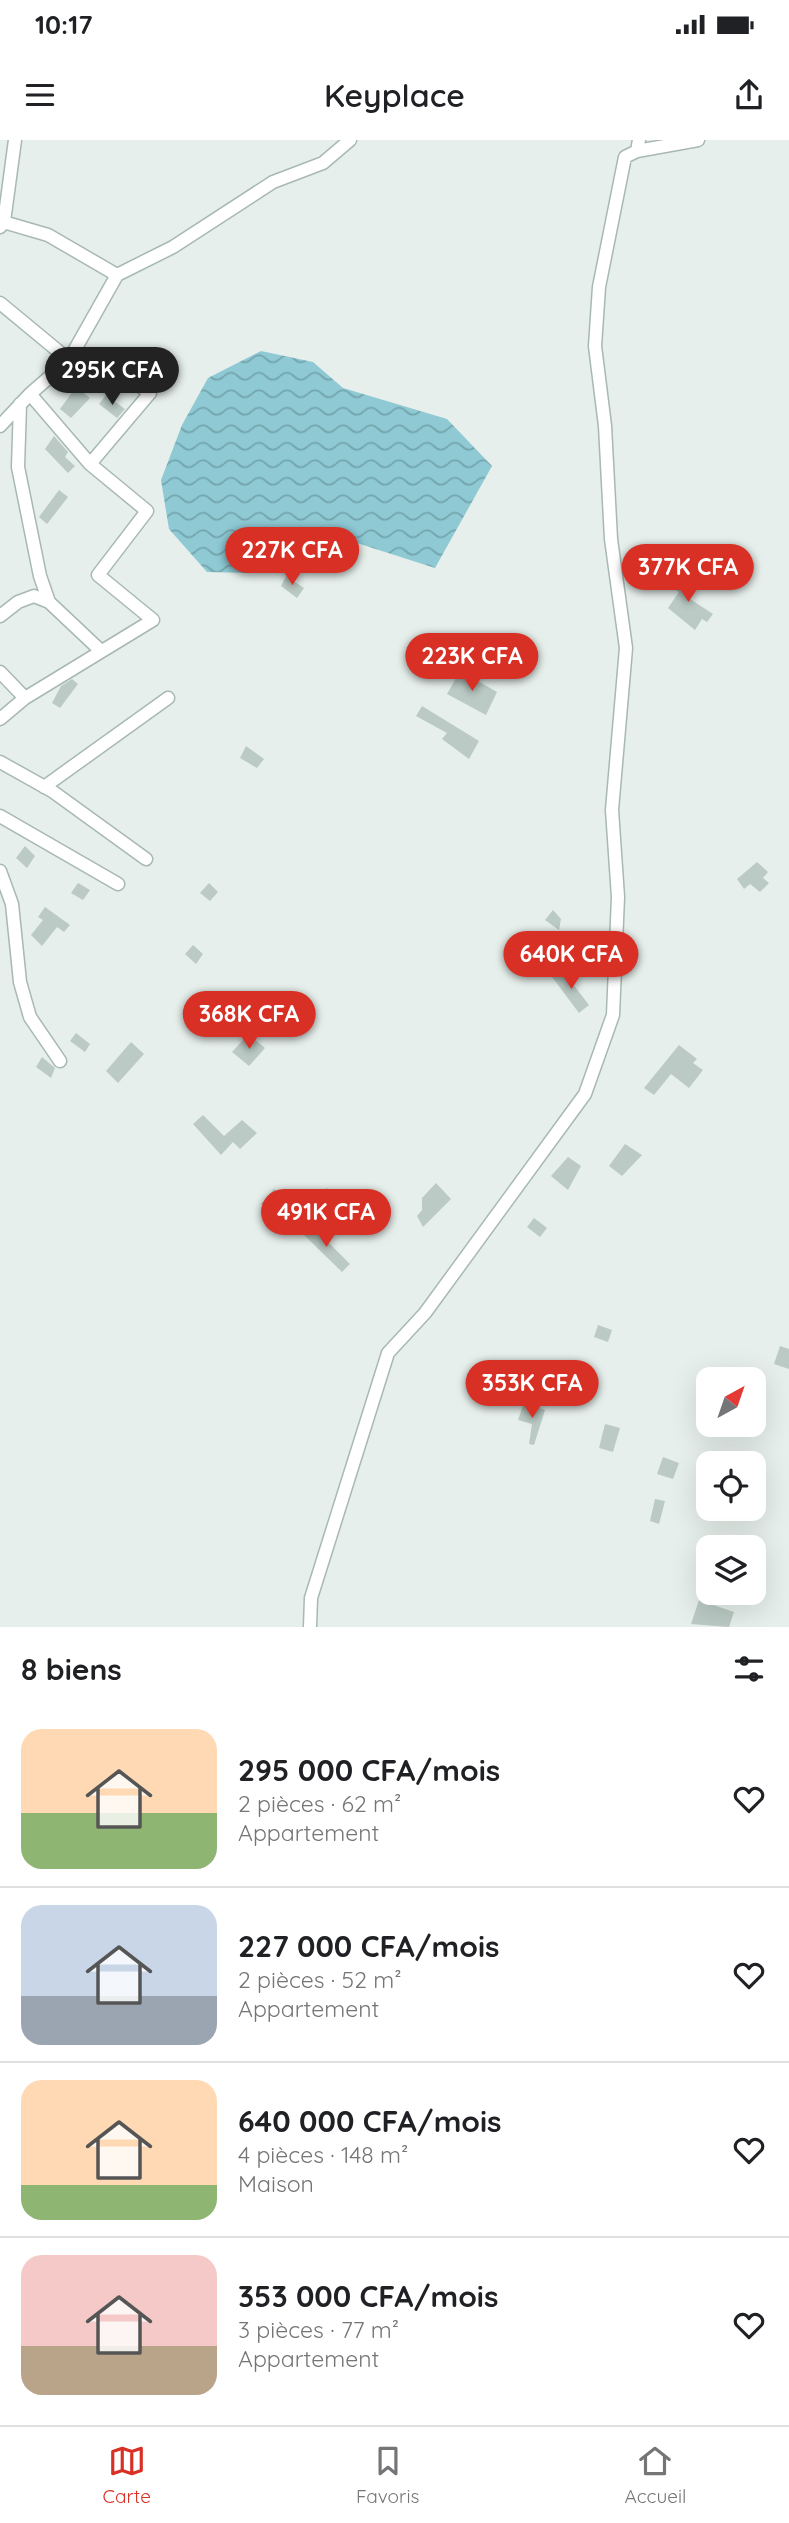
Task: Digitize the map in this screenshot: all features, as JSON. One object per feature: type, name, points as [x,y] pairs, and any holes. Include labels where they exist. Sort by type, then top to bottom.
[{"type":"street","points":[[15,140],[1,223],[48,235],[117,275]]},
{"type":"street","points":[[0,426],[30,394],[69,360],[117,275],[173,247],[273,183],[323,163],[350,140]]},
{"type":"street","points":[[310,1627],[311,1598],[388,1353],[425,1312],[585,1094],[613,1015],[618,897],[612,810],[626,648],[611,538],[605,426],[595,346],[599,287],[625,157],[638,145],[698,140]]},
{"type":"street","points":[[0,303],[69,360],[103,360],[150,393],[90,464]]},
{"type":"street","points":[[0,719],[25,698],[153,620],[98,575],[147,511],[90,464],[30,394]]},
{"type":"street","points":[[20,404],[18,467],[40,576],[49,602]]},
{"type":"street","points":[[0,616],[34,596],[49,602],[101,651]]},
{"type":"street","points":[[0,672],[25,698]]},
{"type":"street","points":[[44,787],[168,698]]},
{"type":"street","points":[[0,762],[44,787],[146,859]]},
{"type":"street","points":[[0,816],[118,884]]},
{"type":"street","points":[[0,871],[12,904],[20,982],[30,1017],[60,1062]]},
{"type":"water","points":[[261,351],[313,362],[343,388],[447,419],[492,466],[435,568],[332,535],[290,538],[251,573],[207,572],[169,529],[161,480],[182,425],[208,378]]},
{"type":"building","points":[[76,387],[90,398],[71,418],[60,409]]},
{"type":"building","points":[[106,395],[125,409],[117,418],[99,404]]},
{"type":"building","points":[[54,436],[68,452],[65,457],[75,466],[68,473],[45,449]]},
{"type":"building","points":[[59,490],[68,497],[47,524],[39,517]]},
{"type":"building","points":[[681,573],[696,583],[687,597],[713,614],[707,622],[702,619],[695,630],[668,608],[679,592],[672,587]]},
{"type":"building","points":[[286,576],[304,588],[297,598],[281,586]]},
{"type":"building","points":[[458,656],[471,665],[465,674],[453,666]]},
{"type":"building","points":[[460,671],[497,692],[486,715],[447,694]]},
{"type":"building","points":[[72,679],[78,684],[60,708],[52,703],[61,686]]},
{"type":"building","points":[[422,706],[479,741],[469,759],[442,739],[447,733],[416,716]]},
{"type":"building","points":[[246,746],[264,759],[257,768],[240,758]]},
{"type":"building","points":[[25,846],[35,856],[27,868],[16,858]]},
{"type":"building","points":[[757,862],[768,872],[763,878],[769,883],[760,892],[750,884],[744,889],[737,879]]},
{"type":"building","points":[[78,883],[90,890],[83,900],[71,893]]},
{"type":"building","points":[[209,883],[218,892],[210,901],[200,893]]},
{"type":"building","points":[[45,907],[70,925],[64,932],[57,927],[42,946],[31,935],[43,920],[38,917]]},
{"type":"building","points":[[553,910],[561,919],[559,930],[545,920]]},
{"type":"building","points":[[193,945],[203,954],[196,964],[185,954]]},
{"type":"building","points":[[562,970],[589,1005],[579,1013],[552,977]]},
{"type":"building","points":[[76,1033],[90,1044],[85,1052],[70,1041]]},
{"type":"building","points":[[252,1037],[265,1048],[249,1066],[232,1052],[244,1039],[248,1042]]},
{"type":"building","points":[[131,1042],[144,1054],[118,1083],[106,1071]]},
{"type":"building","points":[[679,1045],[697,1059],[693,1063],[703,1070],[689,1088],[671,1074],[654,1095],[644,1088]]},
{"type":"building","points":[[42,1057],[55,1068],[51,1078],[36,1067]]},
{"type":"building","points":[[203,1115],[224,1136],[242,1120],[257,1133],[240,1149],[233,1142],[221,1155],[193,1124]]},
{"type":"building","points":[[625,1144],[642,1155],[622,1176],[609,1166]]},
{"type":"building","points":[[568,1157],[581,1166],[568,1190],[551,1176]]},
{"type":"building","points":[[436,1183],[451,1199],[423,1227],[417,1216],[422,1210],[422,1198]]},
{"type":"building","points":[[327,1188],[337,1198],[315,1223],[295,1205],[304,1196],[312,1203]]},
{"type":"building","points":[[274,1189],[288,1202],[273,1215],[261,1204]]},
{"type":"building","points":[[534,1218],[547,1228],[540,1237],[527,1227]]},
{"type":"building","points":[[311,1225],[350,1264],[342,1272],[303,1234]]},
{"type":"building","points":[[598,1325],[612,1330],[608,1342],[594,1337]]},
{"type":"building","points":[[780,1346],[789,1349],[789,1369],[774,1364]]},
{"type":"building","points":[[524,1403],[545,1410],[534,1445],[529,1444],[532,1424],[518,1420]]},
{"type":"building","points":[[605,1424],[620,1428],[613,1452],[599,1448]]},
{"type":"building","points":[[663,1457],[679,1463],[673,1479],[657,1474]]},
{"type":"building","points":[[655,1499],[665,1501],[659,1524],[650,1521]]},
{"type":"building","points":[[697,1605],[714,1605],[734,1612],[729,1627],[691,1624]]}]
